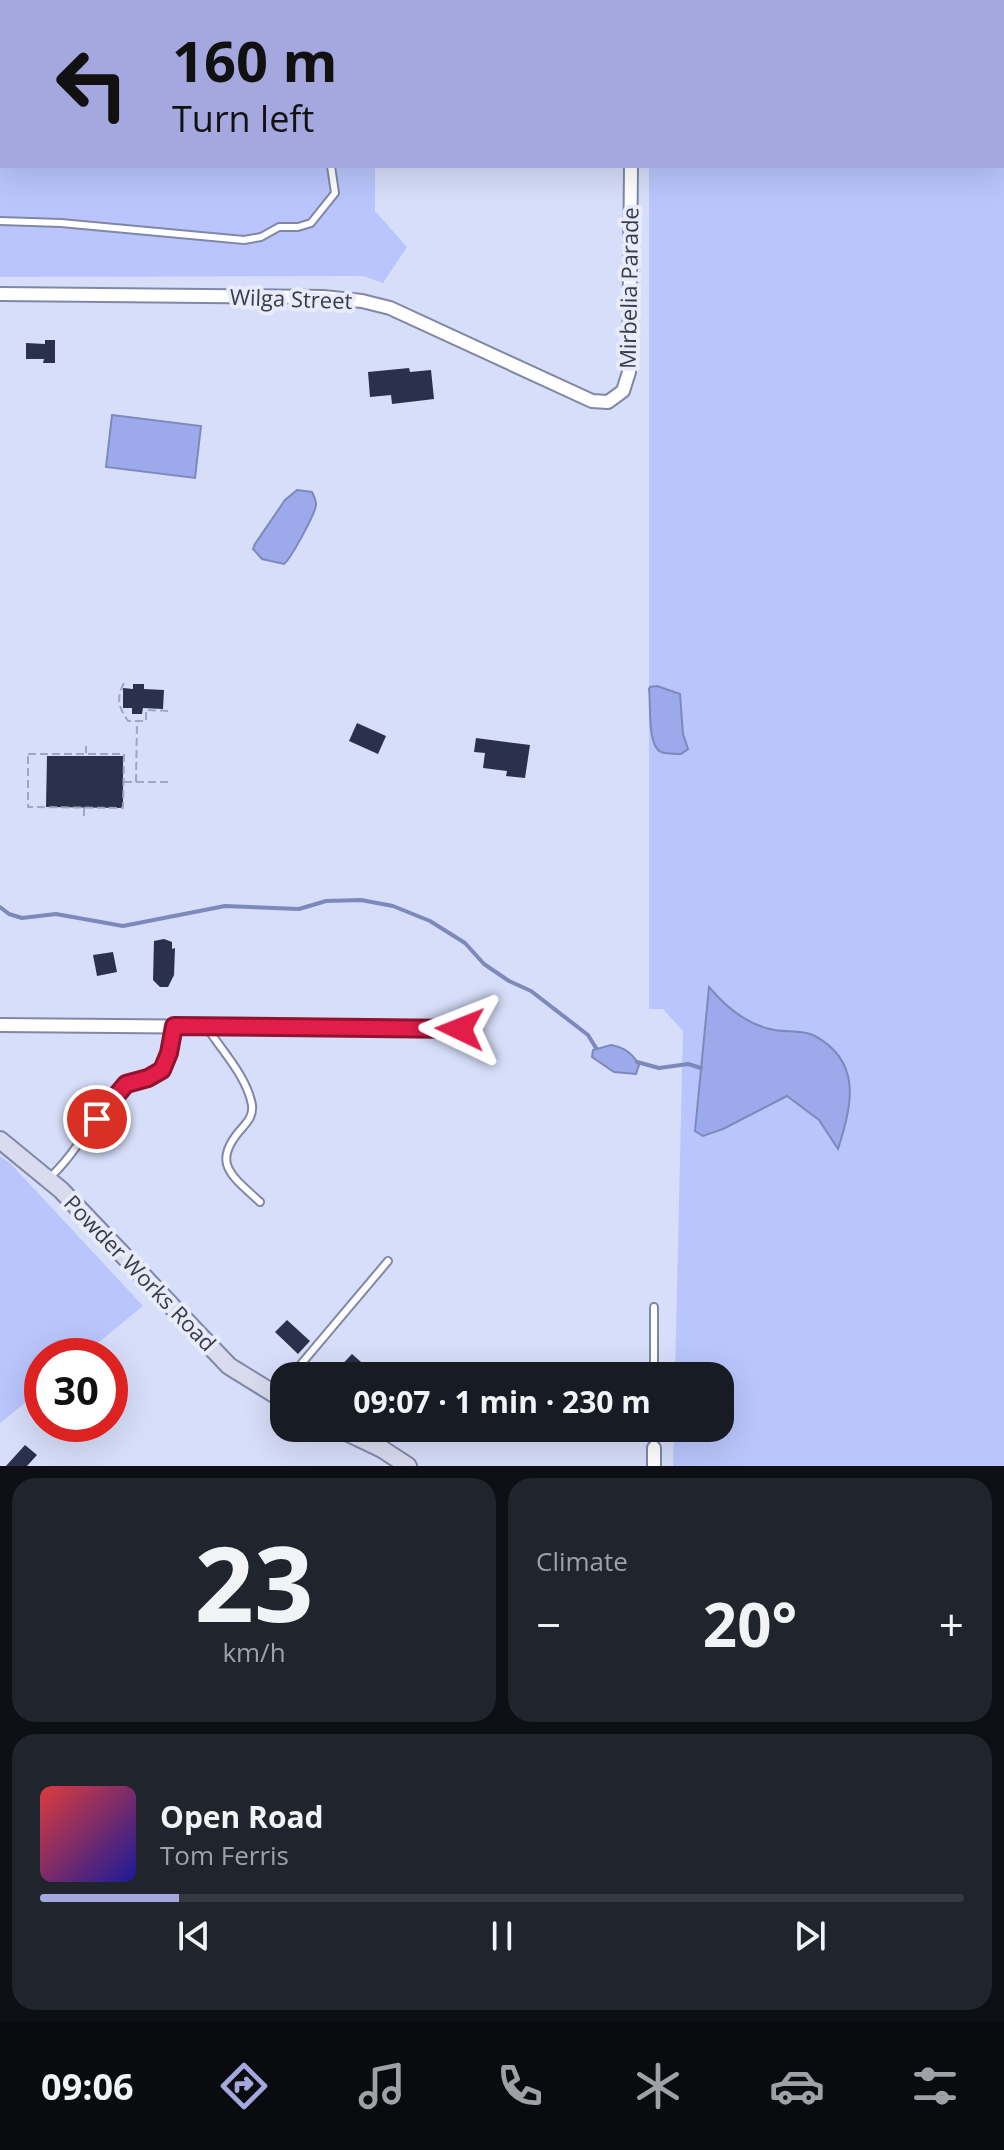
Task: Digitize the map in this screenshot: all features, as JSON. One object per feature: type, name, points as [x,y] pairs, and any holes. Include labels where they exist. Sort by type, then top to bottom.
[{"type":"main road","name":"Powder Works Road","points":[[0,1140],[48,1179],[229,1366],[270,1387]]},
{"type":"main road","points":[[367,1442],[408,1466]]},
{"type":"street","name":"Mirbelia Parade","points":[[608,402],[623,391],[629,372],[631,168]]},
{"type":"street","name":"Wilga Street","points":[[0,294],[323,297],[362,301],[390,308],[592,401],[608,402]]},
{"type":"street","points":[[0,1025],[460,1029]]},
{"type":"street","points":[[654,1448],[654,1466]]},
{"type":"lane","points":[[0,221],[253,239],[279,227],[311,223],[335,193],[331,168]]},
{"type":"lane","points":[[48,1179],[64,1166],[126,1084],[162,1070],[174,1026]]},
{"type":"lane","points":[[206,1026],[240,1076],[252,1107],[251,1119],[226,1147],[226,1160],[231,1172],[260,1202]]},
{"type":"lane","points":[[303,1362],[388,1261]]},
{"type":"lane","points":[[654,1307],[654,1362]]},
{"type":"lane","points":[[654,1442],[654,1448]]},
{"type":"path","points":[[124,683],[117,702],[128,721],[146,721],[146,710],[171,711]]},
{"type":"path","points":[[136,782],[137,721]]},
{"type":"path","points":[[86,746],[86,754]]},
{"type":"path","points":[[28,754],[124,754],[124,782],[123,808],[28,807],[28,754]]},
{"type":"path","points":[[124,782],[171,782]]},
{"type":"path","points":[[84,808],[84,819]]},
{"type":"shaded area","points":[[0,168],[375,168],[375,211],[407,247],[383,283],[363,276],[0,277]]},
{"type":"shaded area","points":[[649,168],[1004,168],[1004,1466],[673,1466],[674,1442],[734,1442],[734,1362],[675,1362],[683,1031],[663,1009],[649,1009]]},
{"type":"shaded area","points":[[112,415],[201,426],[195,478],[106,467]]},
{"type":"shaded area","points":[[297,490],[312,492],[315,499],[308,525],[284,564],[262,559],[253,549],[255,544],[285,500]]},
{"type":"shaded area","points":[[657,686],[680,694],[683,734],[688,749],[681,754],[661,752],[654,742],[649,689]]},
{"type":"shaded area","points":[[709,987],[728,1007],[752,1023],[775,1030],[813,1035],[840,1058],[850,1085],[847,1116],[838,1149],[819,1120],[787,1096],[723,1129],[703,1136],[695,1131]]},
{"type":"shaded area","points":[[611,1045],[624,1049],[634,1058],[639,1065],[636,1074],[614,1072],[592,1057],[593,1050]]},
{"type":"shaded area","points":[[0,1156],[11,1164],[143,1306],[104,1338],[24,1338],[24,1404],[0,1423]]},
{"type":"building","points":[[45,340],[55,340],[55,363],[43,363],[44,359],[26,359],[26,343],[45,344]]},
{"type":"building","points":[[409,368],[410,372],[431,370],[434,399],[392,404],[391,395],[370,397],[368,372]]},
{"type":"building","points":[[133,684],[144,684],[144,689],[164,690],[163,709],[143,708],[142,714],[132,714],[132,708],[123,708],[123,688],[133,689]]},
{"type":"building","points":[[357,723],[386,736],[378,754],[349,741]]},
{"type":"building","points":[[476,738],[530,745],[525,778],[506,776],[507,771],[483,768],[485,753],[474,752]]},
{"type":"building","points":[[47,756],[123,756],[123,808],[46,807]]},
{"type":"building","points":[[164,939],[172,942],[172,949],[175,948],[174,975],[168,987],[160,987],[153,980],[154,941]]},
{"type":"building","points":[[113,952],[117,972],[97,976],[93,955]]},
{"type":"building","points":[[287,1320],[310,1341],[298,1354],[275,1332]]},
{"type":"building","points":[[352,1354],[361,1362],[344,1362]]},
{"type":"building","points":[[25,1445],[37,1455],[27,1466],[6,1466]]},
{"type":"waterway","points":[[0,907],[22,918],[56,914],[123,926],[225,906],[299,909],[326,901],[361,900],[393,906],[430,921],[465,943],[484,964],[531,991],[588,1035],[596,1048]]},
{"type":"waterway","points":[[637,1062],[659,1068],[688,1064],[701,1068]]},
{"type":"route","points":[[97,1119],[126,1084],[162,1070],[174,1026],[460,1029]]}]
